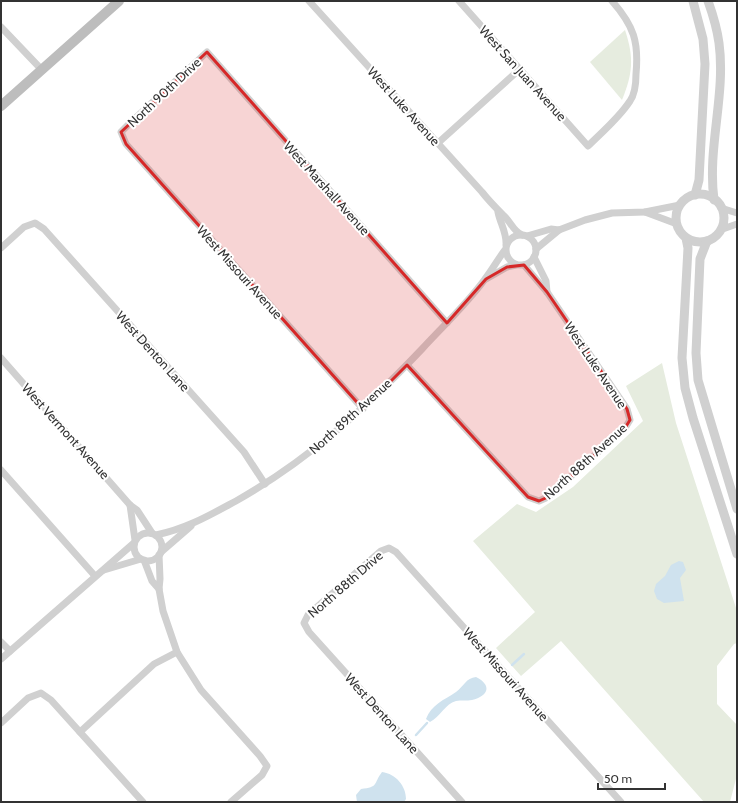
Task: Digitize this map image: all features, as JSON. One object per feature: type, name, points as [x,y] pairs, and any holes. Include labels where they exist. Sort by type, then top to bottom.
[{"type":"main road","points":[[1,106],[119,1]]},
{"type":"street","name":"West Luke Avenue","points":[[309,1],[498,212],[504,216],[516,232],[525,235]]},
{"type":"street","name":"West San Juan Avenue","points":[[459,1],[588,146],[621,114],[631,99],[636,85],[637,44],[629,24],[612,1]]},
{"type":"street","points":[[693,1],[704,39],[705,64],[699,153],[699,180],[695,195]]},
{"type":"street","points":[[708,1],[714,19],[719,43],[720,66],[712,166],[714,200]]},
{"type":"street","points":[[1,27],[42,70]]},
{"type":"street","name":"North 90th Drive","points":[[121,132],[207,52]]},
{"type":"street","name":"West Marshall Avenue","points":[[207,52],[446,323]]},
{"type":"street","points":[[438,144],[520,69]]},
{"type":"street","name":"West Missouri Avenue","points":[[121,132],[126,144],[363,409]]},
{"type":"street","points":[[686,238],[700,242],[707,241],[713,238],[720,230],[723,222],[720,208],[714,200],[705,195],[695,195],[684,200],[677,212],[677,224],[686,238],[688,248],[682,358],[685,388],[693,418],[737,554]]},
{"type":"street","points":[[536,249],[559,230],[585,220],[612,213],[645,212],[680,205]]},
{"type":"street","points":[[720,208],[737,213]]},
{"type":"street","name":"West Luke Avenue","points":[[498,212],[499,222],[507,237],[506,247]]},
{"type":"street","points":[[645,212],[677,224]]},
{"type":"street","name":"West Denton Lane","points":[[1,248],[24,227],[34,223],[44,229],[244,452],[265,484]]},
{"type":"street","points":[[720,230],[737,224]]},
{"type":"street","points":[[525,235],[532,239],[536,249],[534,257],[532,261],[524,265],[516,265],[508,259],[506,247],[513,237],[551,229],[559,230]]},
{"type":"street","points":[[707,241],[700,259],[701,274],[696,353],[698,380],[737,509]]},
{"type":"street","name":"North 89th Avenue","points":[[154,534],[192,525],[265,484],[292,466],[363,409],[407,365],[486,279],[506,247]]},
{"type":"street","name":"West Luke Avenue","points":[[534,257],[546,281],[547,292]]},
{"type":"street","name":"North 89th Avenue","points":[[486,279],[506,267],[516,265]]},
{"type":"street","name":"West Luke Avenue","points":[[524,265],[547,292],[627,409],[630,420]]},
{"type":"street","name":"West Vermont Avenue","points":[[1,358],[130,505],[137,510],[154,534]]},
{"type":"street","name":"North 88th Avenue","points":[[407,365],[528,497],[539,501],[548,497],[625,428],[630,420]]},
{"type":"street","points":[[1,470],[95,576]]},
{"type":"street","points":[[130,505],[135,552],[142,560],[152,581],[159,589]]},
{"type":"street","name":"North 89th Avenue","points":[[160,554],[184,534],[192,525]]},
{"type":"street","points":[[1,659],[95,576],[104,570],[140,535],[154,534],[161,540],[159,589],[163,611],[177,652],[201,690],[260,756],[267,766],[262,775],[232,802]]},
{"type":"street","name":"West Missouri Avenue","points":[[389,548],[396,552],[621,802]]},
{"type":"street","name":"North 88th Drive","points":[[304,623],[308,614],[381,551],[389,548]]},
{"type":"street","points":[[104,570],[142,560],[154,560],[160,554]]},
{"type":"street","name":"West Denton Lane","points":[[304,623],[309,632],[462,802]]},
{"type":"street","points":[[1,642],[10,651]]},
{"type":"street","points":[[80,732],[154,664],[177,652]]},
{"type":"street","points":[[1,723],[28,698],[41,692],[51,700],[143,802]]},
{"type":"highlighted area","points":[[207,52],[447,323],[486,279],[507,267],[524,265],[547,292],[627,409],[630,420],[625,428],[548,497],[539,501],[528,497],[407,365],[363,409],[126,144],[121,132]]},
{"type":"shaded area","points":[[625,30],[630,49],[631,65],[626,90],[622,100],[590,62]]},
{"type":"shaded area","points":[[662,363],[676,423],[737,611],[737,643],[734,644],[717,666],[717,704],[737,725],[737,775],[730,802],[704,802],[561,641],[521,676],[496,648],[535,612],[473,541],[517,504],[536,512],[573,487],[643,421],[626,386]]},
{"type":"water","points":[[679,561],[683,562],[686,570],[680,578],[684,601],[664,603],[657,599],[654,591],[656,584],[665,576],[671,565]]},
{"type":"water","points":[[476,677],[485,683],[486,690],[482,696],[472,700],[456,701],[446,708],[434,720],[430,722],[426,719],[428,714],[435,706],[456,692],[467,681]]},
{"type":"water","points":[[382,772],[392,775],[402,785],[406,794],[406,799],[404,802],[357,802],[356,795],[361,789],[373,786]]},
{"type":"waterway","points":[[512,665],[524,654]]},
{"type":"waterway","points":[[416,735],[427,723]]}]
